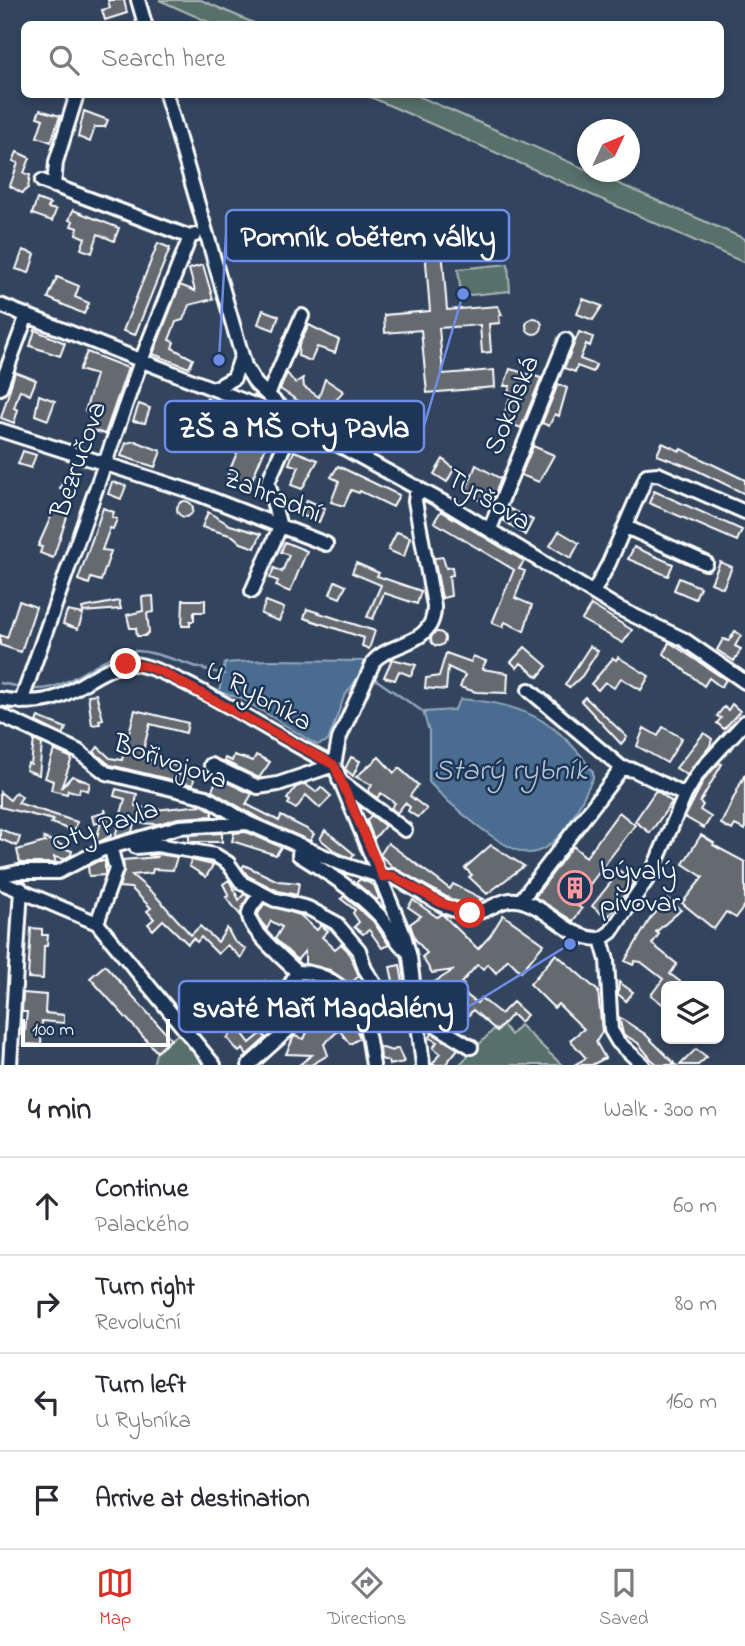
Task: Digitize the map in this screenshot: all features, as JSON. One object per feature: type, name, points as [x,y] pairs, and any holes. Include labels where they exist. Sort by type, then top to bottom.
[{"type":"street","points":[[138,0],[144,21]]},
{"type":"street","points":[[76,98],[48,183],[190,237],[205,232]]},
{"type":"street","points":[[167,98],[241,357],[251,377],[295,421],[268,482],[280,527],[252,591]]},
{"type":"street","name":"Bezručova","points":[[21,702],[141,361],[190,237]]},
{"type":"street","name":"Tyršova","points":[[0,305],[295,421],[490,529],[637,619],[677,635],[745,682]]},
{"type":"street","points":[[0,388],[27,315]]},
{"type":"street","points":[[268,395],[302,316]]},
{"type":"street","name":"Sokolská","points":[[490,529],[566,340]]},
{"type":"street","points":[[214,389],[234,378],[241,357]]},
{"type":"street","name":"Zahradní","points":[[0,430],[106,462],[326,544]]},
{"type":"street","points":[[593,593],[626,527],[645,478],[654,473],[745,512]]},
{"type":"street","points":[[417,487],[415,501],[434,606],[433,617],[410,643],[383,653],[374,661],[340,739],[334,765],[383,877],[409,952],[423,1065]]},
{"type":"street","points":[[626,527],[706,563]]},
{"type":"street","name":"U Rybníka","points":[[0,699],[21,702],[55,698],[119,666],[145,666],[334,765]]},
{"type":"street","points":[[528,690],[622,768],[634,770],[685,795]]},
{"type":"street","name":"Bořivojova","points":[[0,715],[81,752],[109,774],[206,797],[248,823]]},
{"type":"street","points":[[622,768],[521,900],[574,932],[601,939],[611,932],[652,872],[685,795],[708,759],[745,722]]},
{"type":"street","points":[[211,765],[258,787],[278,785],[334,765]]},
{"type":"street","points":[[339,780],[405,830]]},
{"type":"street","name":"Oty Pavla","points":[[0,876],[13,872],[58,872],[101,850],[179,827],[248,823],[342,864],[383,877],[392,876],[462,912],[475,912],[506,899],[521,900]]},
{"type":"street","points":[[97,923],[116,869],[111,849],[121,851],[150,845],[211,853],[224,859],[240,880],[261,894],[308,908],[332,919],[357,948],[381,994],[362,1014]]},
{"type":"street","points":[[300,845],[299,855],[327,870],[355,893],[380,916],[409,952]]},
{"type":"street","points":[[0,882],[97,923],[214,1065]]},
{"type":"street","points":[[10,1065],[21,889]]},
{"type":"street","points":[[261,894],[250,910],[249,918],[267,943],[297,971],[325,975],[362,1014],[373,1065]]},
{"type":"street","points":[[601,939],[607,960],[611,1030],[618,1042],[643,1065]]},
{"type":"street","points":[[297,971],[286,995],[301,1018],[312,1022],[344,993]]},
{"type":"street","points":[[0,996],[15,997]]},
{"type":"street","points":[[417,1014],[471,1046]]},
{"type":"street","points":[[249,1065],[301,1018]]},
{"type":"green space","points":[[159,0],[201,0],[249,21],[206,21]]},
{"type":"green space","points":[[373,98],[423,98],[577,165],[577,182],[615,182],[745,239],[745,263]]},
{"type":"green space","points":[[508,264],[510,291],[461,296],[458,269]]},
{"type":"green space","points":[[503,1025],[511,1035],[520,1025],[562,1065],[459,1065],[494,1029],[497,1031]]},
{"type":"green space","points":[[178,1034],[204,1065],[153,1065],[156,1053]]},
{"type":"water","points":[[267,660],[365,661],[366,666],[344,697],[328,741],[317,745],[241,698],[219,692],[225,663]]},
{"type":"water","name":"Starý rybník","points":[[461,699],[503,705],[537,718],[567,740],[593,772],[593,778],[571,821],[545,848],[529,853],[505,844],[461,813],[429,782],[429,731],[423,712],[454,710]]},
{"type":"building","points":[[108,0],[124,0],[127,13],[105,20],[102,10],[110,8]]},
{"type":"building","points":[[40,110],[60,116],[51,142],[37,137],[43,119],[37,117]]},
{"type":"building","points":[[84,111],[108,120],[105,127],[95,127],[90,142],[78,137]]},
{"type":"building","points":[[17,152],[30,158],[24,173],[30,175],[28,188],[22,193],[10,186],[18,163],[13,161]]},
{"type":"building","points":[[37,199],[50,204],[48,208],[56,210],[52,221],[32,214]]},
{"type":"building","points":[[73,210],[119,228],[114,241],[98,234],[92,253],[81,249],[85,238],[76,234],[78,228],[71,226],[73,221],[69,220]]},
{"type":"building","points":[[158,243],[170,248],[135,335],[123,331]]},
{"type":"building","points":[[442,248],[447,310],[498,306],[502,315],[499,315],[500,323],[489,324],[491,352],[482,353],[480,325],[439,328],[443,374],[494,370],[495,387],[427,393],[421,330],[385,333],[384,315],[430,311],[425,250]]},
{"type":"building","points":[[23,250],[35,254],[29,273],[16,269]]},
{"type":"building","points":[[203,265],[213,299],[189,305],[183,320],[176,322],[169,340],[174,342],[172,348],[193,359],[189,368],[153,354],[180,285],[195,291],[189,269]]},
{"type":"building","points":[[57,277],[79,286],[75,297],[89,303],[84,314],[48,298]]},
{"type":"building","points":[[583,299],[602,306],[593,320],[577,314]]},
{"type":"building","points":[[263,310],[279,316],[274,330],[258,324]]},
{"type":"building","points":[[534,318],[542,326],[534,334],[526,326]]},
{"type":"building","points":[[309,325],[339,340],[335,353],[317,347],[311,361],[298,356],[299,345]]},
{"type":"building","points":[[35,330],[65,343],[60,356],[30,346]]},
{"type":"building","points":[[579,332],[593,337],[590,346],[586,344],[580,359],[596,365],[593,372],[577,366],[575,372],[564,368]]},
{"type":"building","points":[[87,352],[128,368],[105,434],[89,429],[95,414],[85,411],[96,375],[79,370]]},
{"type":"building","points":[[510,369],[541,378],[521,428],[502,420],[511,395],[508,393],[510,386],[504,386]]},
{"type":"building","points":[[15,372],[36,380],[30,395],[20,390],[14,408],[18,410],[14,423],[1,418]]},
{"type":"building","points":[[287,373],[295,383],[303,378],[304,387],[319,397],[325,379],[343,391],[332,406],[337,409],[329,421],[280,389]]},
{"type":"building","points":[[558,384],[567,388],[559,416],[555,414],[549,426],[542,423]]},
{"type":"building","points":[[39,395],[55,401],[48,420],[35,415]]},
{"type":"building","points":[[207,398],[224,408],[218,424],[206,419],[199,436],[183,428],[187,417],[197,421]]},
{"type":"building","points":[[139,404],[150,408],[145,423],[133,421]]},
{"type":"building","points":[[247,430],[262,437],[265,430],[272,432],[251,482],[241,482],[227,476]]},
{"type":"building","points":[[135,441],[161,451],[155,467],[121,456],[126,443]]},
{"type":"building","points":[[662,443],[680,451],[681,449],[745,480],[745,494],[694,469],[657,455]]},
{"type":"building","points":[[533,446],[554,455],[539,482],[521,475]]},
{"type":"building","points":[[23,451],[36,455],[31,468],[18,464]]},
{"type":"building","points":[[294,451],[318,460],[302,489],[291,485],[299,467],[289,464]]},
{"type":"building","points":[[443,459],[454,469],[447,482],[434,474]]},
{"type":"building","points":[[476,465],[501,479],[490,506],[465,492]]},
{"type":"building","points":[[338,466],[399,495],[393,507],[360,491],[351,490],[344,506],[331,502],[339,481],[331,477]]},
{"type":"building","points":[[65,476],[77,480],[73,493],[60,488]]},
{"type":"building","points":[[112,482],[126,486],[121,499],[108,494]]},
{"type":"building","points":[[654,491],[742,530],[737,541],[649,503]]},
{"type":"building","points":[[307,500],[325,508],[319,522],[301,515]]},
{"type":"building","points":[[182,501],[188,501],[193,509],[191,515],[182,517],[177,512],[177,506]]},
{"type":"building","points":[[103,508],[114,512],[112,517],[117,519],[113,529],[110,528],[102,550],[111,551],[101,581],[91,578],[89,584],[78,580]]},
{"type":"building","points":[[508,508],[533,520],[525,535],[503,520]]},
{"type":"building","points":[[54,510],[68,514],[53,558],[40,553],[42,547],[38,546]]},
{"type":"building","points":[[441,511],[524,561],[519,569],[525,571],[515,598],[532,605],[524,631],[505,622],[503,627],[492,623],[514,570],[434,522]]},
{"type":"building","points":[[208,512],[230,525],[261,534],[255,548],[241,543],[233,536],[202,527]]},
{"type":"building","points":[[559,531],[579,543],[571,558],[550,546]]},
{"type":"building","points":[[397,532],[410,537],[404,557],[388,550]]},
{"type":"building","points":[[285,542],[307,551],[290,592],[276,586],[278,581],[270,578],[274,568],[282,572],[289,555],[281,552]]},
{"type":"building","points":[[634,547],[673,564],[668,576],[628,559]]},
{"type":"building","points":[[443,557],[446,568],[452,567],[453,575],[449,576],[451,596],[442,598],[434,558]]},
{"type":"building","points":[[720,562],[732,567],[723,588],[711,583]]},
{"type":"building","points":[[356,563],[379,573],[377,576],[421,591],[417,604],[384,593],[373,619],[367,617],[381,585],[352,573]]},
{"type":"building","points":[[679,578],[700,587],[695,599],[674,590]]},
{"type":"building","points":[[335,581],[346,586],[340,598],[330,594]]},
{"type":"building","points":[[153,596],[154,612],[147,613],[149,632],[145,636],[137,636],[136,628],[130,628],[127,615],[143,611],[142,597]]},
{"type":"building","points":[[183,600],[205,600],[205,612],[194,612],[194,621],[190,621],[190,626],[182,626]]},
{"type":"building","points":[[19,601],[36,607],[21,652],[0,645],[0,635],[7,638]]},
{"type":"building","points":[[119,601],[121,609],[83,612],[82,608]]},
{"type":"building","points":[[266,601],[284,608],[279,621],[261,614]]},
{"type":"building","points":[[591,605],[632,630],[623,643],[582,620]]},
{"type":"building","points":[[307,609],[375,631],[369,649],[362,646],[364,638],[304,618]]},
{"type":"building","points":[[67,611],[83,614],[78,629],[63,624]]},
{"type":"building","points":[[735,631],[741,635],[735,646],[741,649],[734,661],[717,650],[723,639],[729,641]]},
{"type":"building","points":[[435,632],[441,632],[445,639],[441,646],[435,646],[431,642],[431,636]]},
{"type":"building","points":[[669,642],[726,680],[721,687],[709,678],[704,686],[664,654]]},
{"type":"building","points":[[590,646],[598,651],[582,676],[569,688],[565,685]]},
{"type":"building","points":[[525,647],[547,666],[538,677],[521,663],[517,668],[511,662]]},
{"type":"building","points":[[446,653],[471,662],[473,656],[486,661],[482,669],[508,673],[507,693],[476,692],[460,687],[465,675],[448,667],[446,690],[425,688],[426,678],[439,676]]},
{"type":"building","points":[[618,657],[649,676],[641,690],[621,678],[614,688],[605,682],[598,690],[591,684],[613,658],[616,660]]},
{"type":"building","points":[[392,659],[416,665],[411,676],[399,671],[395,680],[384,677]]},
{"type":"building","points":[[96,694],[103,719],[99,720],[100,724],[92,725],[88,695]]},
{"type":"building","points":[[585,697],[627,737],[621,744],[581,701]]},
{"type":"building","points":[[732,704],[740,711],[724,729],[717,723],[721,718],[717,716],[724,707],[728,710]]},
{"type":"building","points":[[135,710],[188,723],[186,733],[150,724],[141,758],[178,766],[176,774],[194,778],[193,785],[110,765],[94,752],[98,747],[110,758],[122,760]]},
{"type":"building","points":[[38,717],[66,728],[63,735],[36,722]]},
{"type":"building","points":[[663,727],[682,738],[667,763],[637,746],[644,728],[658,736]]},
{"type":"building","points":[[704,733],[712,739],[710,746],[687,775],[676,768]]},
{"type":"building","points":[[34,740],[42,744],[39,775],[26,770],[28,763],[31,764]]},
{"type":"building","points":[[54,750],[72,758],[61,788],[72,776],[90,783],[88,791],[80,788],[79,793],[68,790],[67,794],[51,790],[53,781],[45,778]]},
{"type":"building","points":[[234,755],[253,761],[256,755],[270,762],[259,778],[224,761],[225,758],[232,761]]},
{"type":"building","points":[[351,757],[360,761],[353,776],[345,769]]},
{"type":"building","points":[[379,757],[394,773],[399,768],[418,785],[410,796],[427,809],[421,815],[417,817],[408,811],[410,807],[405,803],[397,813],[391,808],[395,803],[381,793],[377,798],[368,791],[372,785],[356,777]]},
{"type":"building","points":[[719,763],[722,764],[700,802],[703,805],[700,810],[711,817],[704,828],[685,817],[705,778]]},
{"type":"building","points":[[745,774],[745,830],[735,825],[732,830],[721,824]]},
{"type":"building","points":[[222,780],[252,794],[246,804],[279,821],[281,816],[307,829],[314,834],[310,841],[262,820],[212,791],[215,783],[220,785]]},
{"type":"building","points":[[305,784],[316,792],[321,787],[331,796],[320,808],[306,795],[296,809],[288,804],[290,801],[287,799],[296,787]]},
{"type":"building","points":[[116,789],[137,794],[135,806],[155,810],[202,805],[212,811],[212,816],[178,818],[158,824],[134,823],[132,832],[115,837],[125,799],[114,796]]},
{"type":"building","points":[[656,790],[672,802],[650,833],[635,821]]},
{"type":"building","points":[[0,792],[10,800],[16,792],[22,797],[18,803],[77,822],[74,831],[51,823],[53,820],[0,807]]},
{"type":"building","points":[[105,809],[111,836],[99,842],[96,841],[101,822],[94,824],[92,816],[104,813]]},
{"type":"building","points":[[619,812],[635,825],[575,904],[582,909],[573,921],[535,897],[573,846],[586,857]]},
{"type":"building","points":[[371,815],[385,826],[374,839],[367,821]]},
{"type":"building","points":[[0,829],[20,837],[17,846],[0,839]]},
{"type":"building","points":[[325,830],[354,854],[351,858],[336,852],[320,839]]},
{"type":"building","points":[[246,832],[281,847],[276,855],[232,841],[234,833]]},
{"type":"building","points":[[222,833],[222,842],[189,842],[189,835]]},
{"type":"building","points":[[701,835],[714,843],[713,845],[745,862],[745,905],[736,918],[726,912],[714,929],[682,903],[703,877],[683,864]]},
{"type":"building","points":[[44,838],[66,847],[72,851],[71,855],[64,859],[54,857],[56,863],[20,863],[17,850],[45,842]]},
{"type":"building","points":[[388,843],[450,889],[453,884],[483,899],[469,904],[452,900],[394,868],[380,855]]},
{"type":"building","points":[[491,845],[524,866],[487,894],[469,877],[472,875],[465,868]]},
{"type":"building","points":[[148,855],[177,857],[173,870],[153,869],[152,873],[132,875],[154,894],[191,935],[200,926],[218,942],[227,928],[234,941],[246,949],[241,958],[227,945],[218,954],[201,937],[197,942],[193,938],[188,944],[163,920],[153,930],[148,924],[154,919],[147,911],[151,908],[131,888],[119,887],[124,871],[123,860],[158,857]]},
{"type":"building","points":[[191,860],[213,865],[206,877],[189,866]]},
{"type":"building","points":[[105,861],[105,875],[89,876],[88,866]]},
{"type":"building","points":[[244,865],[278,881],[299,883],[297,895],[278,891],[248,876],[242,868]]},
{"type":"building","points":[[620,871],[634,882],[607,918],[592,906]]},
{"type":"building","points":[[360,879],[374,885],[379,898],[377,900],[356,883]]},
{"type":"building","points":[[229,880],[239,900],[244,894],[248,896],[241,916],[226,897],[229,896],[223,884]]},
{"type":"building","points":[[344,896],[373,921],[389,945],[382,948],[369,930],[363,934],[354,927],[359,922],[353,913],[355,910],[341,899]]},
{"type":"building","points":[[668,899],[681,910],[656,932],[659,934],[652,944],[677,964],[670,974],[679,981],[662,981],[663,979],[641,962],[635,961],[633,965],[625,961],[650,919]]},
{"type":"building","points":[[413,900],[437,917],[442,914],[478,949],[503,915],[544,944],[521,972],[508,959],[496,973],[488,964],[484,969],[477,965],[461,983],[464,985],[460,990],[477,1003],[481,998],[501,1014],[513,1002],[527,1015],[520,1022],[512,1014],[497,1031],[473,1010],[463,1022],[444,1010],[435,1015],[430,1012],[423,989],[454,970],[432,973],[422,957],[427,953],[415,939],[410,924],[421,916],[408,907]]},
{"type":"building","points":[[264,904],[300,915],[317,930],[321,925],[328,931],[322,937],[335,949],[341,944],[348,951],[359,976],[350,984],[330,970],[305,964],[305,951],[297,960],[275,939],[282,927],[271,921],[267,929],[261,922],[258,914]]},
{"type":"building","points":[[31,928],[42,929],[42,935],[48,935],[47,946],[44,946],[43,979],[28,978]]},
{"type":"building","points":[[556,954],[598,991],[602,1032],[596,1042],[605,1058],[592,1065],[574,1065],[586,1058],[570,1040],[584,1029],[558,1004],[554,1008],[530,984]]},
{"type":"building","points":[[105,965],[171,1039],[157,1052],[90,978]]},
{"type":"building","points":[[400,965],[405,995],[396,995],[390,967]]},
{"type":"building","points":[[265,981],[278,996],[288,1018],[283,1022],[272,1012],[266,1018],[258,1009],[250,1017],[230,994],[236,988],[248,1001]]},
{"type":"building","points":[[304,981],[332,992],[309,1013],[302,1007],[295,993],[304,1001]]},
{"type":"building","points":[[619,982],[633,992],[626,1001],[618,994]]},
{"type":"building","points":[[661,982],[661,1003],[651,995]]},
{"type":"building","points":[[23,993],[46,995],[45,1013],[64,1015],[64,1023],[42,1021],[41,1045],[24,1044],[27,1012],[22,1012]]},
{"type":"building","points":[[222,1007],[250,1043],[262,1033],[266,1038],[247,1055],[243,1049],[239,1052],[227,1038],[230,1035],[213,1015]]},
{"type":"building","points":[[347,1007],[360,1038],[350,1044],[339,1030],[324,1044],[328,1055],[311,1065],[299,1065],[312,1055],[286,1054],[294,1036],[304,1039],[308,1030],[317,1029]]},
{"type":"building","points":[[619,1017],[645,1034],[676,1065],[658,1065],[638,1043],[623,1034]]},
{"type":"building","points":[[432,1033],[458,1049],[445,1065],[432,1065],[440,1053],[433,1048],[437,1042],[430,1038]]},
{"type":"building","points":[[380,1047],[392,1051],[398,1048],[404,1062],[389,1065],[388,1061],[381,1059]]},
{"type":"building","points":[[696,1049],[707,1057],[698,1065],[680,1065]]},
{"type":"waterway","points":[[34,689],[61,684],[108,658],[134,651],[225,674]]},
{"type":"waterway","points":[[372,677],[425,713]]},
{"type":"waterway","points":[[0,683],[21,687]]},
{"type":"place","name":"ZŠ a MŠ Oty Pavla","points":[[463,294]]},
{"type":"place","name":"Pomník obětem války","points":[[219,360]]},
{"type":"place","name":"bývalý pivovar","points":[[575,888]]},
{"type":"place","name":"svaté Maří Magdalény","points":[[570,944]]},
{"type":"route","points":[[126,664],[145,666],[162,672],[334,765],[383,877],[392,876],[441,903],[470,913]]}]
